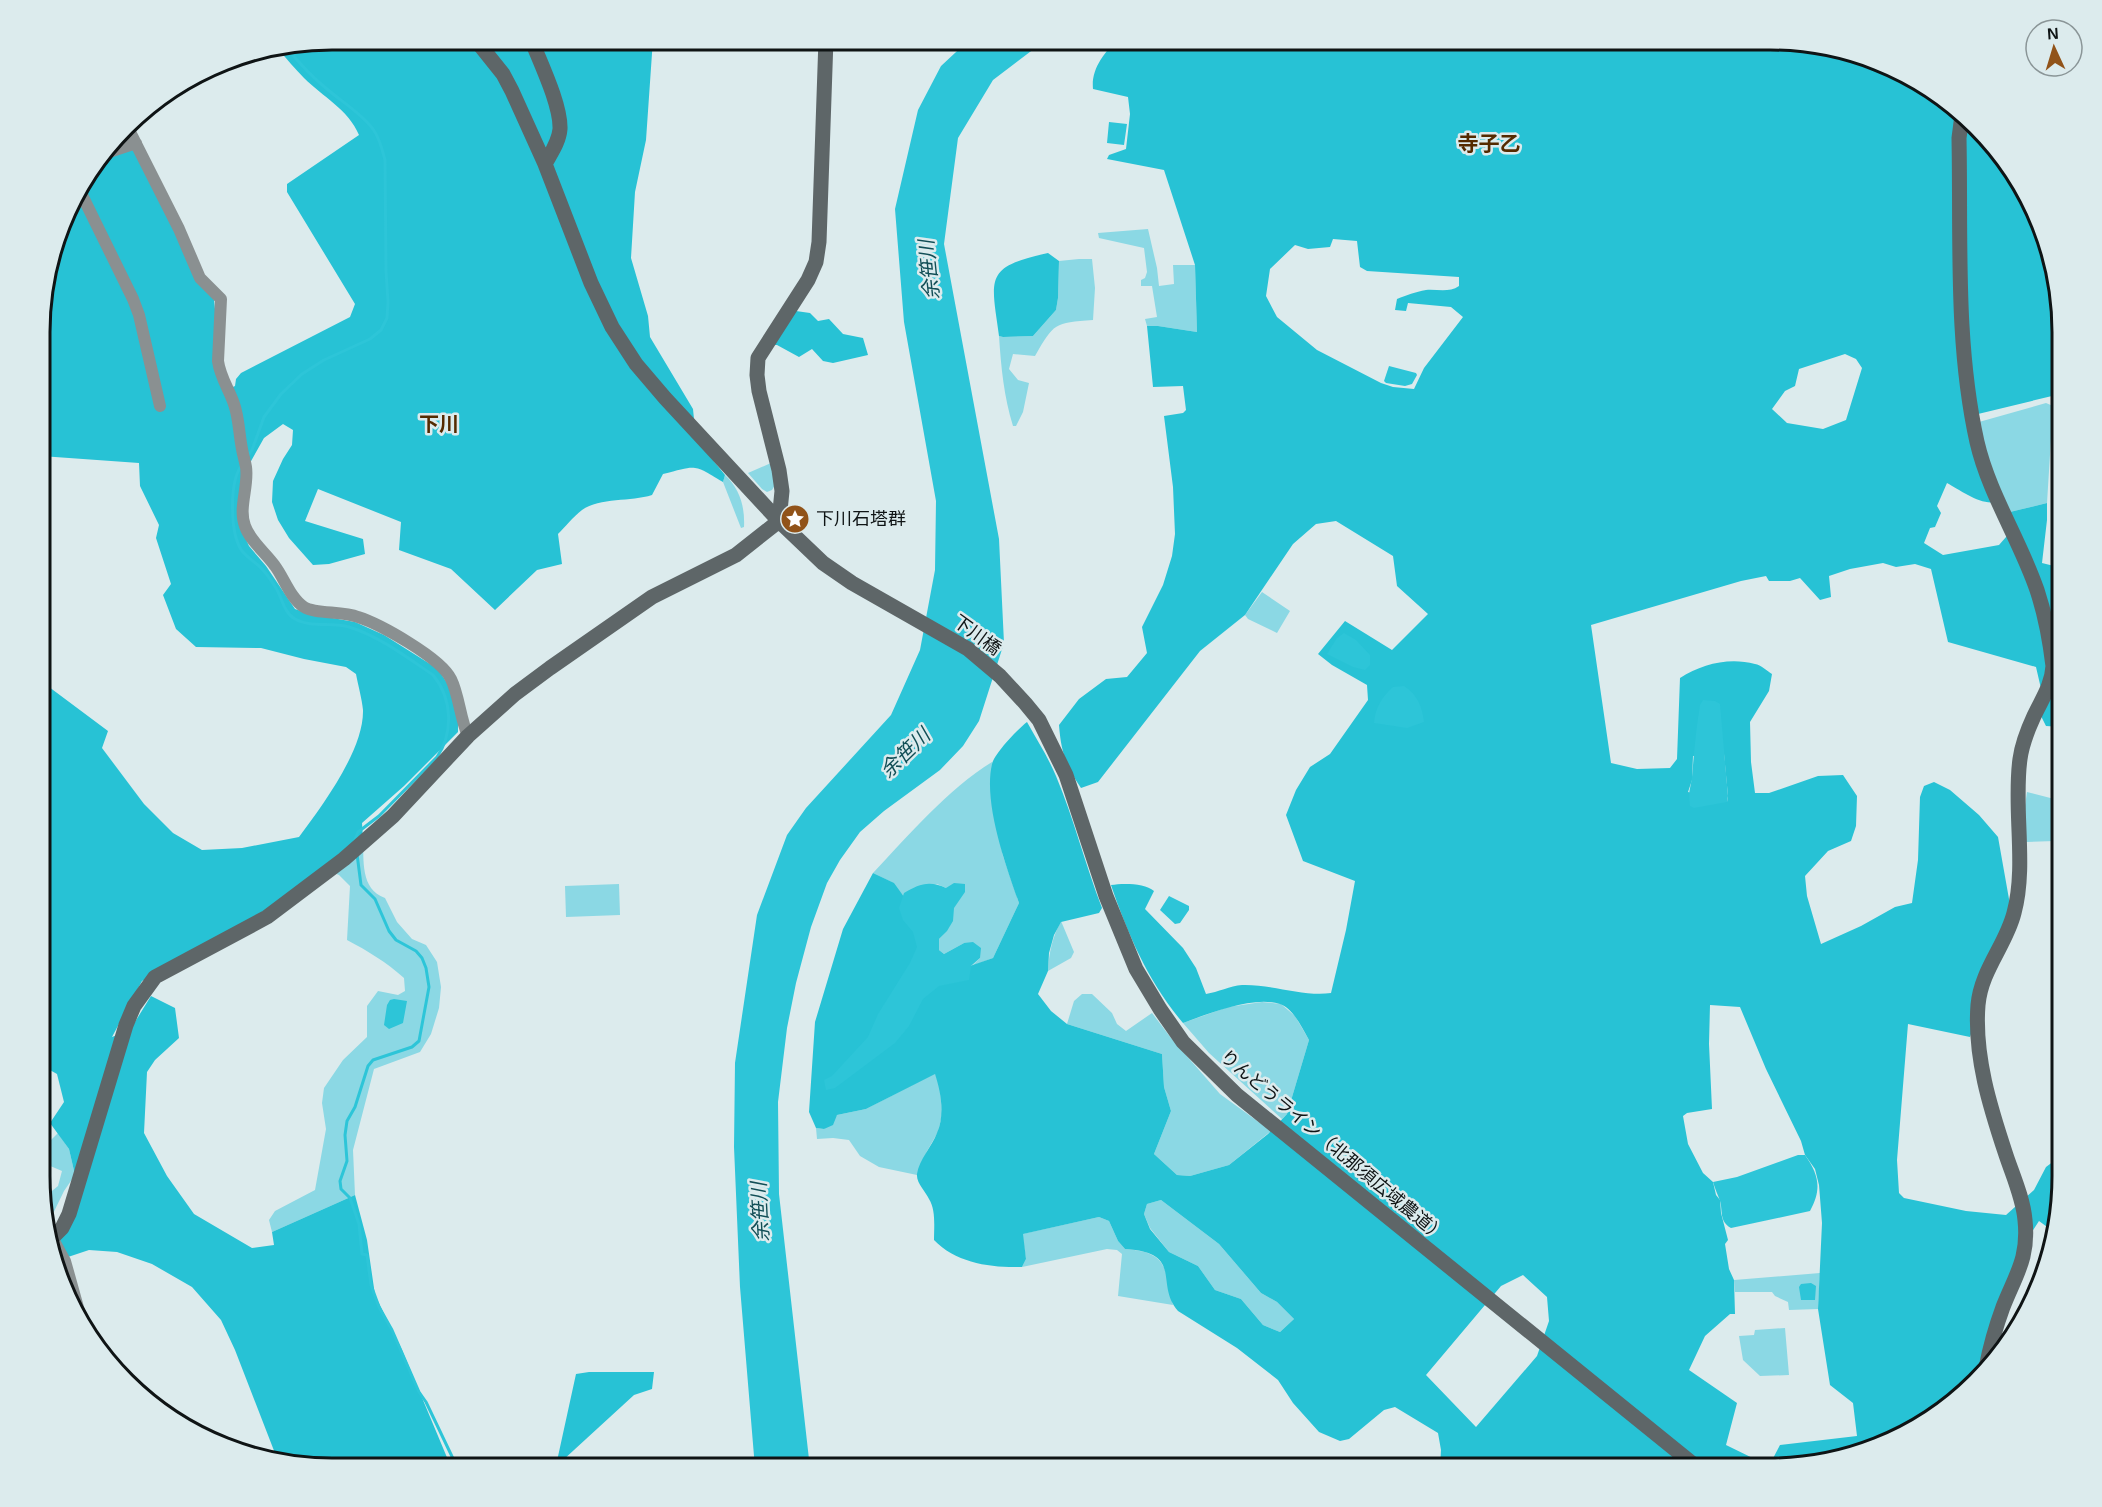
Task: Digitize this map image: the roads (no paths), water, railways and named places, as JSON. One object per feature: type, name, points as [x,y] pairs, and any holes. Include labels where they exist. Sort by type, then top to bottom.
[{"type":"street","points":[[483,50],[507,82],[545,164],[591,283],[618,336],[636,364],[664,398],[779,521]]},
{"type":"street","points":[[535,50],[556,106],[560,129],[556,145],[545,164]]},
{"type":"street","points":[[56,1235],[69,1214],[126,1025],[134,1006],[155,978],[267,916],[344,859],[393,816],[468,736],[515,694],[652,597],[736,555],[779,521],[782,491],[757,375],[758,358],[808,280],[816,262],[819,242],[826,50]]},
{"type":"street","points":[[1961,123],[1959,138],[1961,322],[1969,397],[1984,468],[2037,589],[2052,657]]},
{"type":"street","points":[[131,133],[179,229],[200,278],[221,298],[219,372],[233,401],[246,467],[244,525],[304,607],[316,611],[335,611],[357,616],[376,624],[435,661],[451,679],[468,736]]},
{"type":"street","points":[[115,150],[136,143]]},
{"type":"street","points":[[83,198],[133,299],[142,326],[160,406]]},
{"type":"street","name":"下川橋","points":[[779,521],[837,573],[968,649],[1000,676],[1025,703]]},
{"type":"street","points":[[1991,1352],[2003,1307],[2024,1258],[2025,1238],[2023,1208],[1986,1090],[1979,1042],[1978,1006],[1985,974],[2003,943],[2015,912],[2018,889],[2020,759],[2028,730],[2052,681]]},
{"type":"street","name":"りんどうライン（北那須広域農道）","points":[[1025,703],[1039,720],[1066,775],[1106,896],[1136,969],[1160,1010],[1183,1042],[1245,1102],[1686,1458]]},
{"type":"street","points":[[60,1253],[65,1261],[72,1286]]},
{"type":"water","name":"余笹川","points":[[958,50],[1033,50],[993,80],[958,138],[944,244],[999,539],[1004,643],[979,721],[963,746],[940,770],[884,811],[860,832],[827,883],[811,927],[787,1028],[778,1102],[779,1194],[809,1458],[754,1458],[740,1287],[734,1147],[735,1063],[757,915],[787,835],[806,808],[891,715],[920,650],[935,570],[936,501],[904,322],[895,209],[918,110],[941,66]]},
{"type":"water","points":[[1109,122],[1127,124],[1124,145],[1107,143]]},
{"type":"water","points":[[1389,366],[1417,375],[1412,384],[1405,386],[1386,383],[1384,381]]},
{"type":"water","points":[[1344,633],[1356,640],[1370,655],[1370,665],[1365,670],[1353,667],[1327,654],[1337,638]]},
{"type":"water","points":[[1404,686],[1413,693],[1418,702],[1424,722],[1407,728],[1374,723],[1380,703],[1386,695],[1393,687]]},
{"type":"water","points":[[1703,700],[1720,704],[1728,796],[1727,802],[1694,808],[1690,806],[1689,794],[1700,705]]},
{"type":"water","points":[[954,883],[965,884],[965,892],[954,908],[953,921],[939,939],[939,950],[944,954],[964,943],[973,942],[981,948],[980,958],[971,966],[969,980],[939,986],[923,999],[909,1026],[895,1043],[835,1088],[826,1090],[824,1080],[832,1076],[868,1037],[878,1014],[910,963],[917,947],[913,932],[903,920],[899,908],[904,893],[924,884],[946,888]]},
{"type":"water","points":[[1169,896],[1189,906],[1189,910],[1180,923],[1175,924],[1160,910]]},
{"type":"water","points":[[390,1000],[407,1001],[403,1023],[389,1029],[384,1025],[387,1005]]},
{"type":"water","points":[[1798,1155],[1805,1155],[1816,1176],[1816,1196],[1810,1211],[1731,1228],[1727,1225],[1723,1219],[1720,1201],[1713,1182],[1737,1177]]},
{"type":"water","points":[[1811,1283],[1816,1286],[1815,1300],[1801,1300],[1799,1287],[1801,1284]]},
{"type":"waterway","points":[[248,456],[264,417],[281,394],[302,374],[324,360],[370,339],[381,330],[387,318],[385,160],[380,144],[368,123],[316,80],[291,53]]},
{"type":"waterway","points":[[241,466],[234,484],[232,509],[238,543],[242,551],[268,576],[288,613],[301,622],[349,627],[371,636],[433,675],[444,694],[449,715],[448,726],[437,757],[379,816],[358,832],[354,842]]},
{"type":"waterway","points":[[357,854],[361,885],[375,899],[389,931],[396,940],[416,951],[422,958],[429,987],[419,1041],[412,1047],[373,1060],[368,1066],[355,1107],[347,1121],[345,1135],[347,1161],[340,1181],[341,1189],[350,1198],[359,1224],[362,1254],[367,1255],[371,1285],[379,1307],[453,1458]]},
{"type":"place","name":"下川石塔群","points":[[795,519]]},
{"type":"district","name":"寺子乙","points":[[1489,143]]},
{"type":"district","name":"下川","points":[[439,424]]}]
